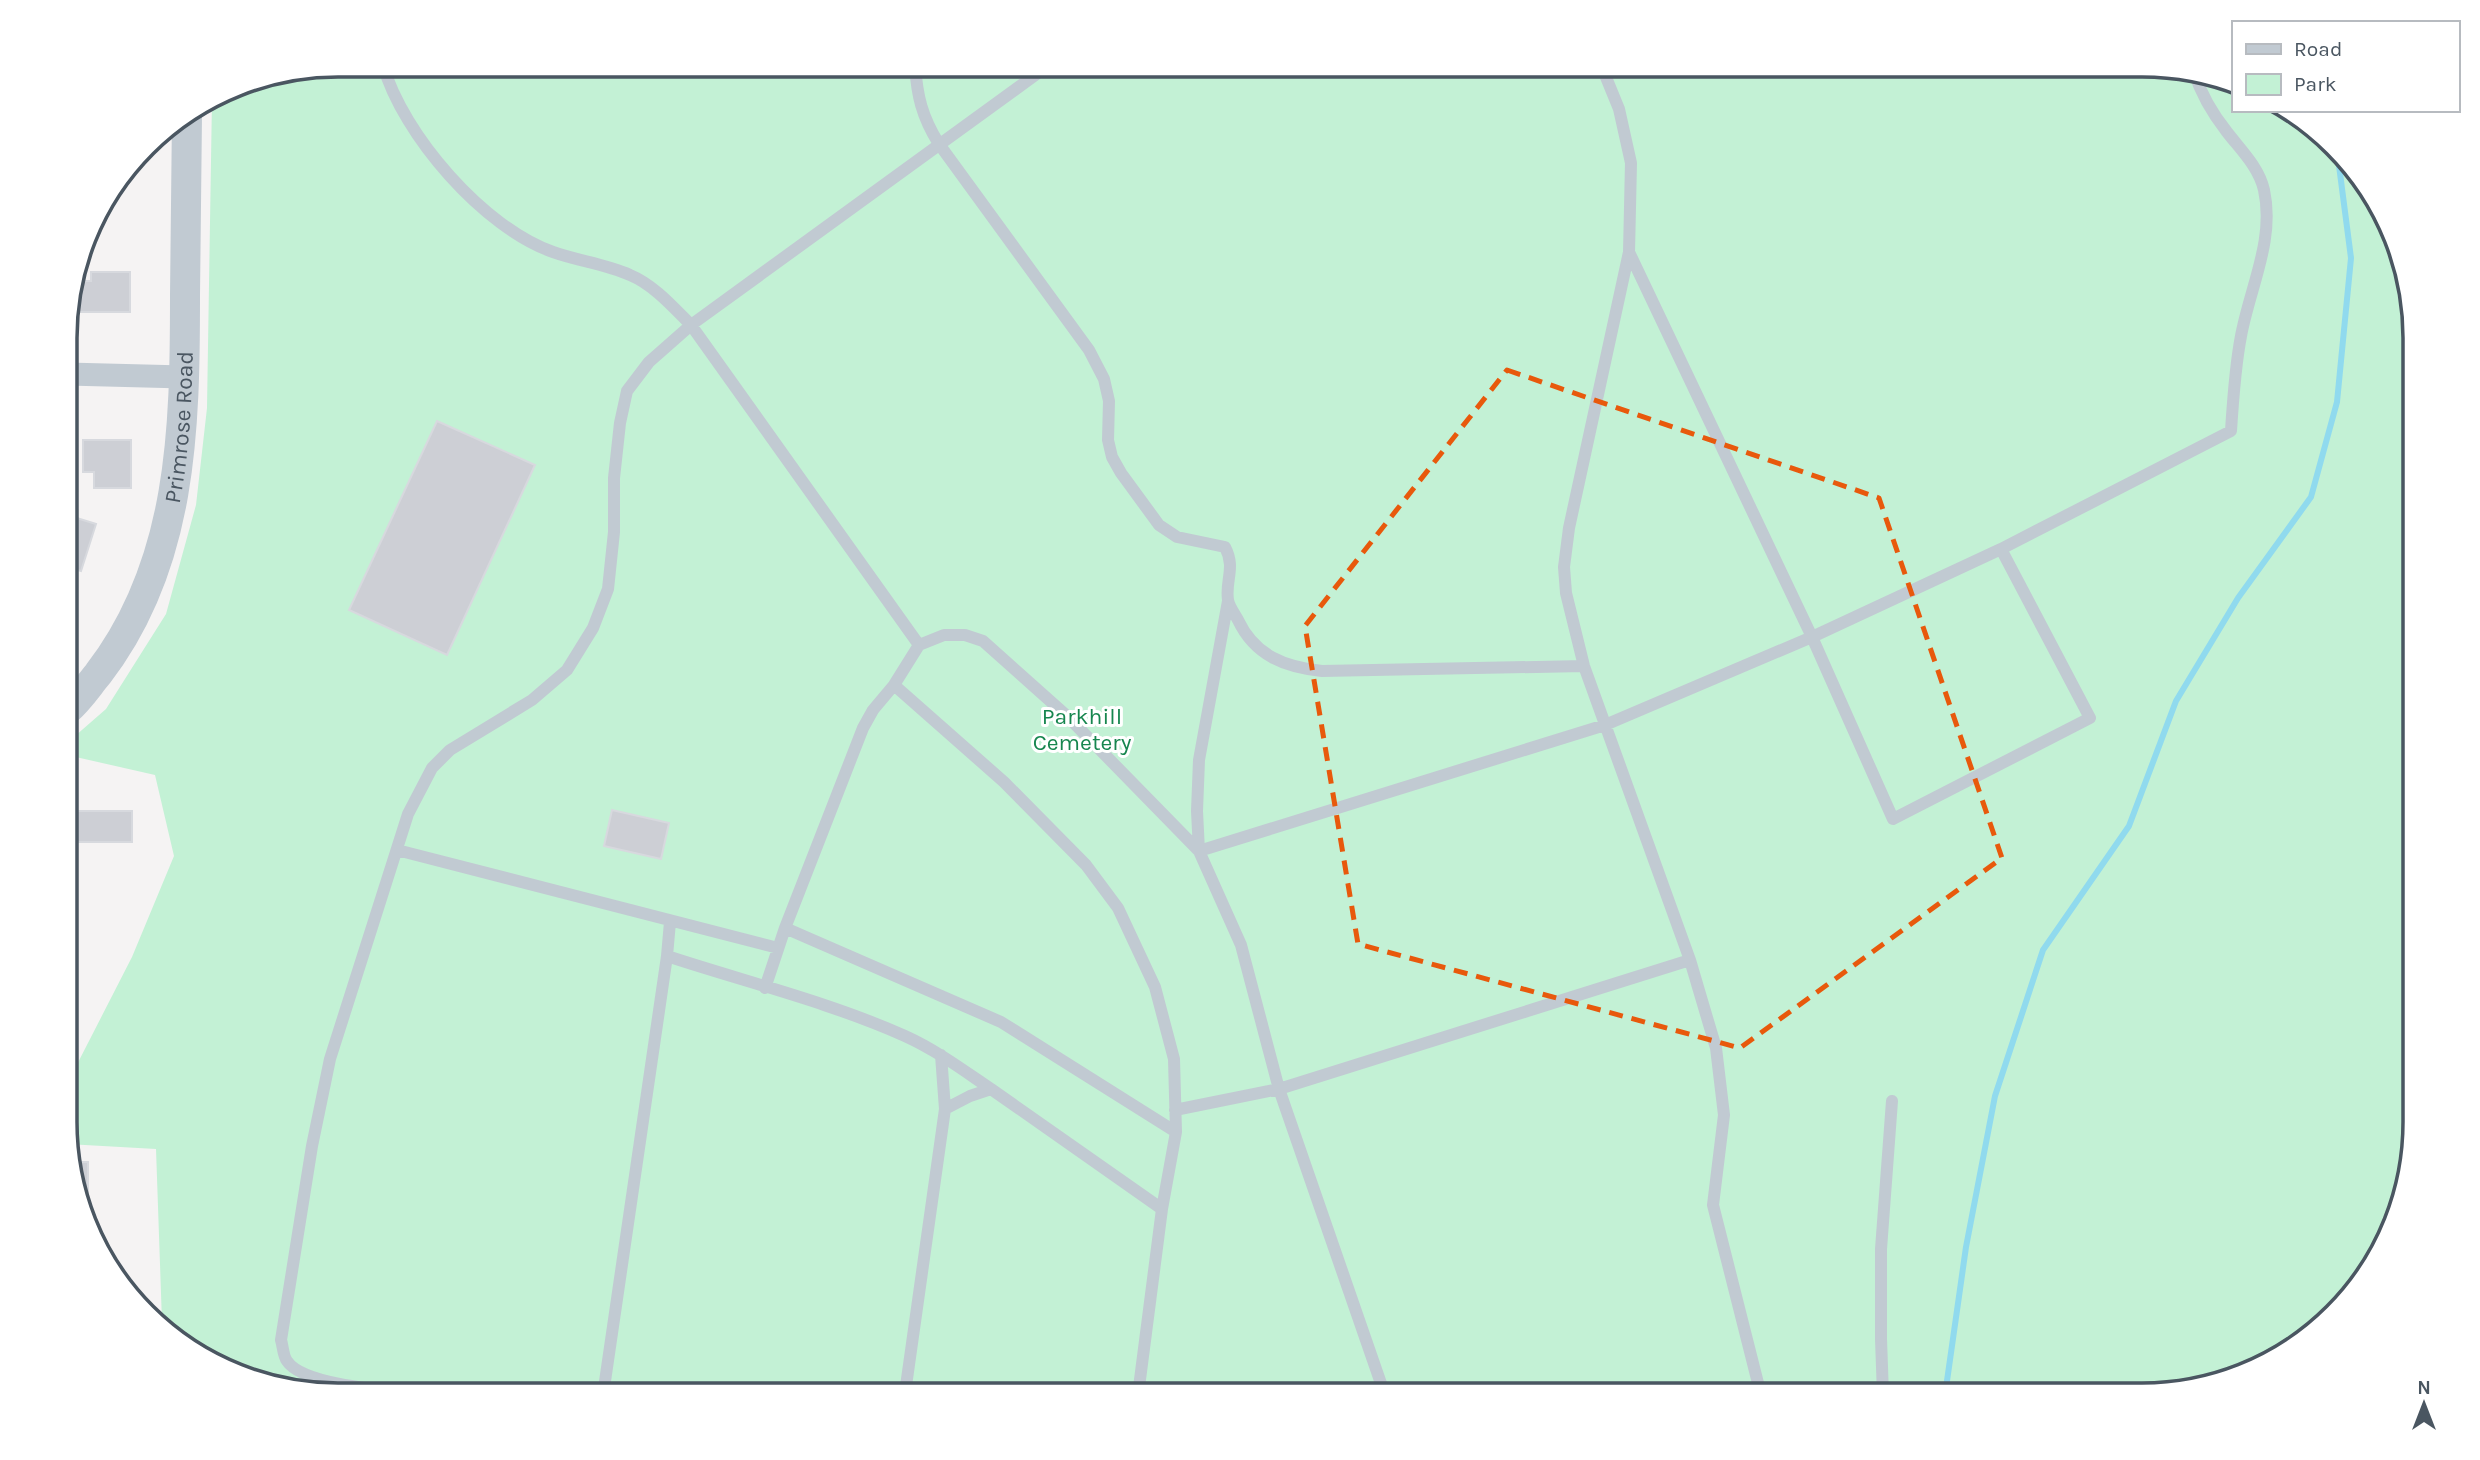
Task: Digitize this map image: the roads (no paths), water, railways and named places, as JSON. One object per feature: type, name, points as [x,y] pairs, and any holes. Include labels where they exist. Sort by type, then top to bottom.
[{"type":"street","name":"Primrose Road","points":[[77,698],[110,659],[137,613],[158,560],[174,498],[184,377],[187,125]]},
{"type":"street","points":[[77,373],[184,377]]},
{"type":"lane","points":[[388,77],[394,92],[433,155],[478,205],[516,235],[553,252],[631,275],[662,296],[691,326],[919,645]]},
{"type":"lane","points":[[915,77],[916,94],[928,127],[1089,350],[1104,379],[1109,401],[1108,440],[1112,457],[1140,500],[1159,525],[1177,537],[1224,547],[1231,558],[1228,601],[1199,760],[1199,851]]},
{"type":"lane","points":[[332,1383],[302,1374],[286,1360],[281,1340],[312,1146],[330,1059],[408,814],[432,768],[450,750],[532,700],[567,670],[593,628],[608,589],[614,532],[614,478],[620,423],[627,391],[649,362],[691,326],[1032,77]]},
{"type":"lane","points":[[1606,77],[1619,108],[1631,163],[1629,252],[1569,528],[1564,567],[1566,593],[1584,666],[1689,960],[1716,1048],[1724,1115],[1713,1205],[1758,1383]]},
{"type":"lane","points":[[1199,851],[1605,725],[1812,637],[2001,548],[2231,431],[2241,335],[2266,244],[2264,189],[2255,168],[2200,93],[2197,83]]},
{"type":"lane","points":[[1629,252],[1812,637],[1893,820],[2090,718],[2001,548]]},
{"type":"lane","points":[[1228,601],[1245,635],[1275,660],[1299,668],[1322,671],[1584,666]]},
{"type":"lane","points":[[765,988],[785,928],[863,728],[873,710],[894,685],[919,645],[944,635],[965,635],[983,641],[1067,716],[1199,851],[1241,944],[1279,1089],[1381,1383]]},
{"type":"lane","points":[[894,685],[1004,782],[1086,865],[1118,908],[1155,987],[1174,1059],[1176,1132],[1162,1209],[1140,1383]]},
{"type":"lane","points":[[397,850],[778,948]]},
{"type":"lane","points":[[605,1383],[670,922]]},
{"type":"lane","points":[[785,928],[1001,1022],[1176,1132]]},
{"type":"lane","points":[[667,956],[831,1008],[905,1036],[940,1055],[991,1089],[1162,1209]]},
{"type":"lane","points":[[1175,1110],[1279,1089],[1689,960]]},
{"type":"lane","points":[[907,1383],[946,1109],[940,1055]]},
{"type":"lane","points":[[946,1109],[970,1096],[991,1089]]},
{"type":"lane","points":[[1883,1383],[1881,1249],[1892,1101]]},
{"type":"waterway","points":[[1947,1383],[1966,1247],[1995,1096],[2043,950],[2129,826],[2176,701],[2238,598],[2311,497],[2337,402],[2351,258],[2339,167]]},
{"type":"park label","name":"Parkhill Cemetery","points":[[1082,729]]}]
